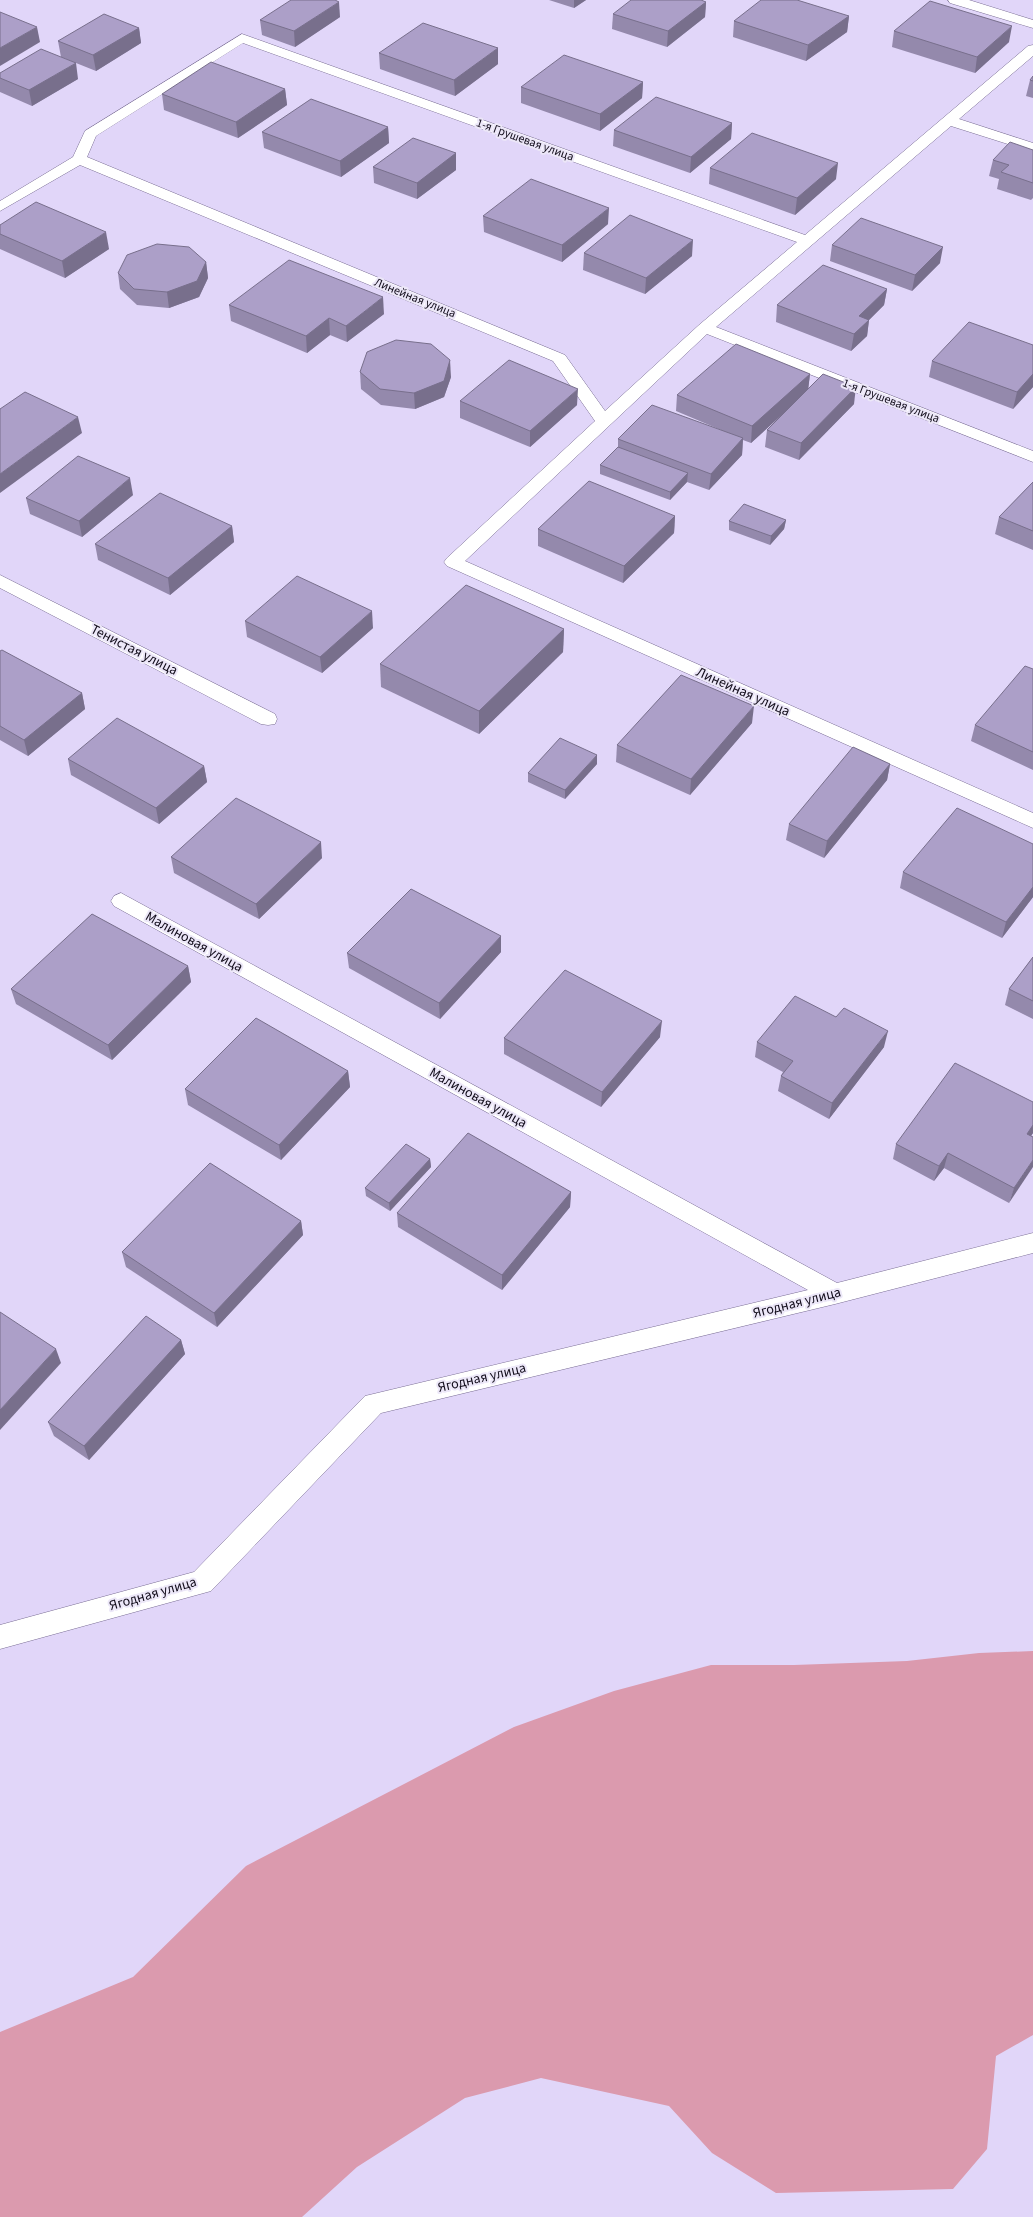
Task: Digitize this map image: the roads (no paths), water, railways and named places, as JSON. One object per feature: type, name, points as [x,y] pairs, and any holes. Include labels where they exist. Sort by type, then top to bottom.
[{"type":"street","points":[[955,0],[1033,24]]},
{"type":"street","name":"1-я Грушевая улица","points":[[79,159],[90,134],[242,38],[807,241]]},
{"type":"street","points":[[604,421],[705,328],[1033,49]]},
{"type":"street","points":[[949,121],[1033,148]]},
{"type":"street","points":[[0,207],[79,159]]},
{"type":"street","name":"Линейная улица","points":[[79,159],[559,358],[604,421],[453,562],[1033,821]]},
{"type":"street","name":"1-я Грушевая улица","points":[[705,328],[1033,457]]},
{"type":"street","name":"Тенистая улица","points":[[0,581],[268,719]]},
{"type":"street","name":"Малиновая улица","points":[[121,901],[835,1294]]},
{"type":"street","name":"Ягодная улица","points":[[0,1636],[202,1582],[374,1404],[835,1294],[1033,1243]]}]
